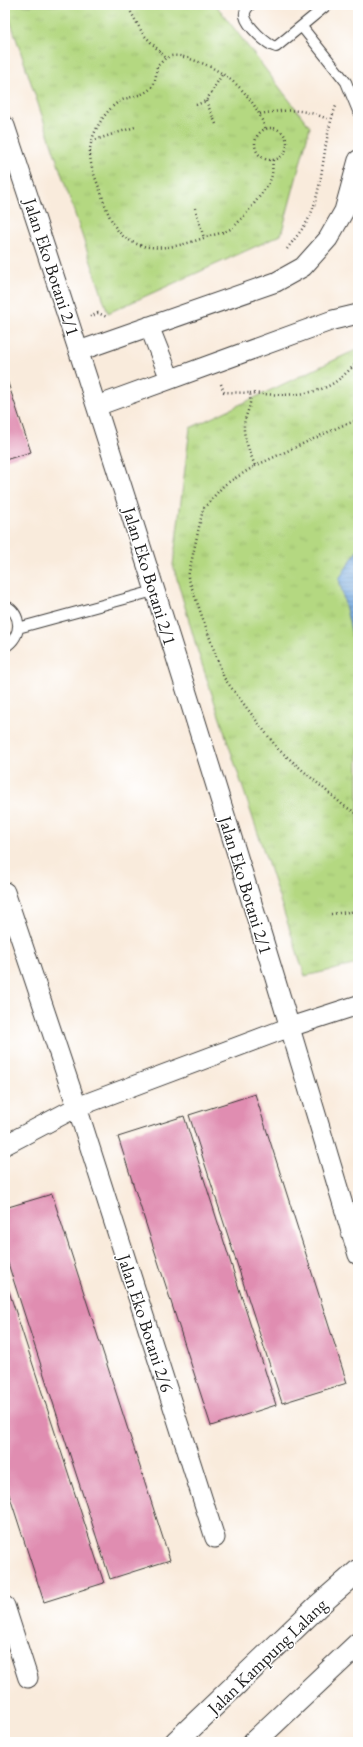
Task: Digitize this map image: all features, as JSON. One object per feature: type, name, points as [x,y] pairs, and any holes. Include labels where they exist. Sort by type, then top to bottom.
[{"type":"main road","name":"Jalan Kampung Lalang","points":[[176,1742],[319,1605],[358,1571]]},
{"type":"main road","points":[[254,1742],[356,1651]]},
{"type":"street","name":"Jalan Eko Botani 2/1","points":[[5,126],[97,406],[290,1027],[358,1255]]},
{"type":"street","points":[[79,351],[276,282],[303,267],[328,239],[344,211],[358,160]]},
{"type":"street","points":[[97,406],[333,320],[358,314]]},
{"type":"street","points":[[149,326],[170,379]]},
{"type":"street","name":"Jalan Eko Botani 2/6","points":[[5,892],[78,1107],[214,1538]]},
{"type":"street","points":[[5,1145],[78,1107],[290,1027],[358,1005]]},
{"type":"street","points":[[5,1606],[28,1678]]},
{"type":"lane","points":[[250,5],[246,10],[245,16],[247,21],[266,43],[271,46],[281,44],[327,5]]},
{"type":"lane","points":[[302,26],[346,82],[358,111]]},
{"type":"lane","points":[[18,628],[154,590]]},
{"type":"lane","points":[[5,605],[15,613],[18,620],[16,636],[5,647]]},
{"type":"path","points":[[127,5],[143,34],[166,58]]},
{"type":"path","points":[[264,128],[260,114],[249,98],[223,73],[208,64],[177,55],[166,58],[157,66],[155,80],[151,88],[142,94],[122,101],[110,109],[101,122],[92,141],[90,150],[92,166],[108,212],[115,226],[123,236],[135,242],[159,248],[172,247],[233,228],[242,219],[271,179],[273,160]]},
{"type":"path","points":[[196,104],[206,101],[223,73]]},
{"type":"path","points":[[284,254],[309,217],[317,195],[324,163],[330,120],[346,82]]},
{"type":"path","points":[[206,101],[216,124]]},
{"type":"path","points":[[260,114],[286,110],[313,113],[330,120]]},
{"type":"path","points":[[92,141],[135,127]]},
{"type":"path","points":[[274,127],[283,132],[288,140],[287,149],[281,157],[273,160],[263,158],[256,152],[254,143],[257,134],[264,128],[274,127]]},
{"type":"path","points":[[195,208],[204,238]]},
{"type":"path","points":[[71,325],[98,313],[111,318]]},
{"type":"path","points":[[219,379],[224,392],[276,395],[309,392],[332,384],[358,362]]},
{"type":"path","points":[[250,393],[252,402],[243,427],[255,466]]},
{"type":"path","points":[[358,420],[341,426],[255,466],[224,485],[203,509],[188,577],[224,678],[278,749],[344,806],[358,814]]},
{"type":"path","points":[[331,914],[358,911]]},
{"type":"green space","points":[[5,5],[216,5],[310,127],[281,235],[108,313]]},
{"type":"green space","points":[[358,349],[358,964],[305,976],[197,649],[173,565],[190,428]]},
{"type":"water","points":[[358,549],[358,661],[339,579]]},
{"type":"building","points":[[5,374],[31,452],[5,460]]},
{"type":"building","points":[[5,1047],[8,1055],[5,1056]]},
{"type":"building","points":[[255,1094],[347,1383],[282,1403],[189,1115]]},
{"type":"building","points":[[184,1116],[276,1405],[211,1426],[118,1137]]},
{"type":"building","points":[[52,1194],[170,1560],[110,1579],[5,1254],[5,1208]]},
{"type":"building","points":[[5,1279],[104,1583],[44,1602],[5,1482]]}]
